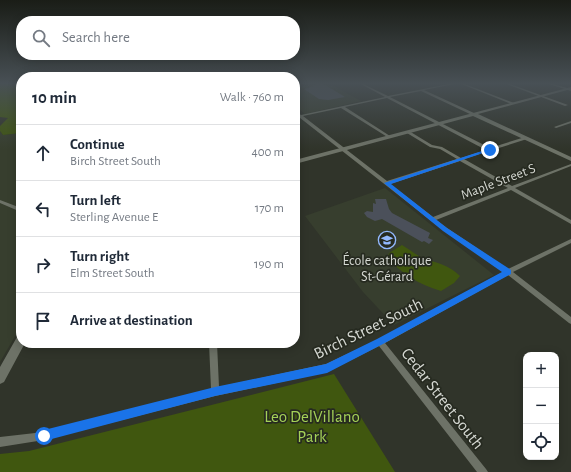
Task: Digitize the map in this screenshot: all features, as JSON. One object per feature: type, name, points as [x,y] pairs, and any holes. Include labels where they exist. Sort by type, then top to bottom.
[{"type":"street","points":[[300,116],[351,105]]},
{"type":"street","points":[[403,105],[490,150]]},
{"type":"street","points":[[455,105],[571,159]]},
{"type":"street","points":[[300,161],[505,105]]},
{"type":"street","points":[[342,107],[389,137]]},
{"type":"street","points":[[300,116],[433,219],[508,272],[571,321]]},
{"type":"street","points":[[556,127],[571,122]]},
{"type":"street","points":[[408,132],[431,146],[441,148],[510,189],[571,222]]},
{"type":"street","points":[[387,183],[526,138]]},
{"type":"street","name":"Maple Street S","points":[[433,219],[571,165]]},
{"type":"street","points":[[0,201],[16,208]]},
{"type":"street","name":"Birch Street South","points":[[0,442],[44,436],[215,392],[327,368],[380,342],[508,272],[571,240]]},
{"type":"street","name":"Cedar Street South","points":[[380,342],[483,472]]},
{"type":"street","points":[[0,378],[17,348]]},
{"type":"street","points":[[213,348],[215,392]]},
{"type":"shaded area","points":[[300,105],[344,105],[305,114],[300,110]]},
{"type":"shaded area","points":[[0,131],[3,135],[16,134],[16,335],[0,362]]},
{"type":"shaded area","name":"École catholique St-Gérard","points":[[385,188],[494,275],[394,325],[363,292],[305,216]]},
{"type":"green space","points":[[0,105],[16,105],[16,134],[3,135],[0,131],[0,126],[8,118],[0,117]]},
{"type":"green space","points":[[402,245],[420,257],[447,267],[460,276],[454,283],[441,291],[418,282],[405,274],[387,258],[389,253]]},
{"type":"green space","name":"Leo DelVillano Park","points":[[334,374],[395,472],[0,472],[0,454],[29,451]]},
{"type":"building","name":"École catholique St-Gérard","points":[[375,199],[386,199],[392,213],[430,233],[428,238],[433,240],[429,244],[424,241],[422,242],[382,219],[375,221],[367,217],[364,213],[367,211],[373,212],[373,203],[376,204]]},
{"type":"place","name":"École catholique St-Gérard","points":[[387,240]]},
{"type":"route","points":[[44,436],[215,392],[327,368],[380,342],[508,272],[445,229],[387,183],[490,150]]}]
